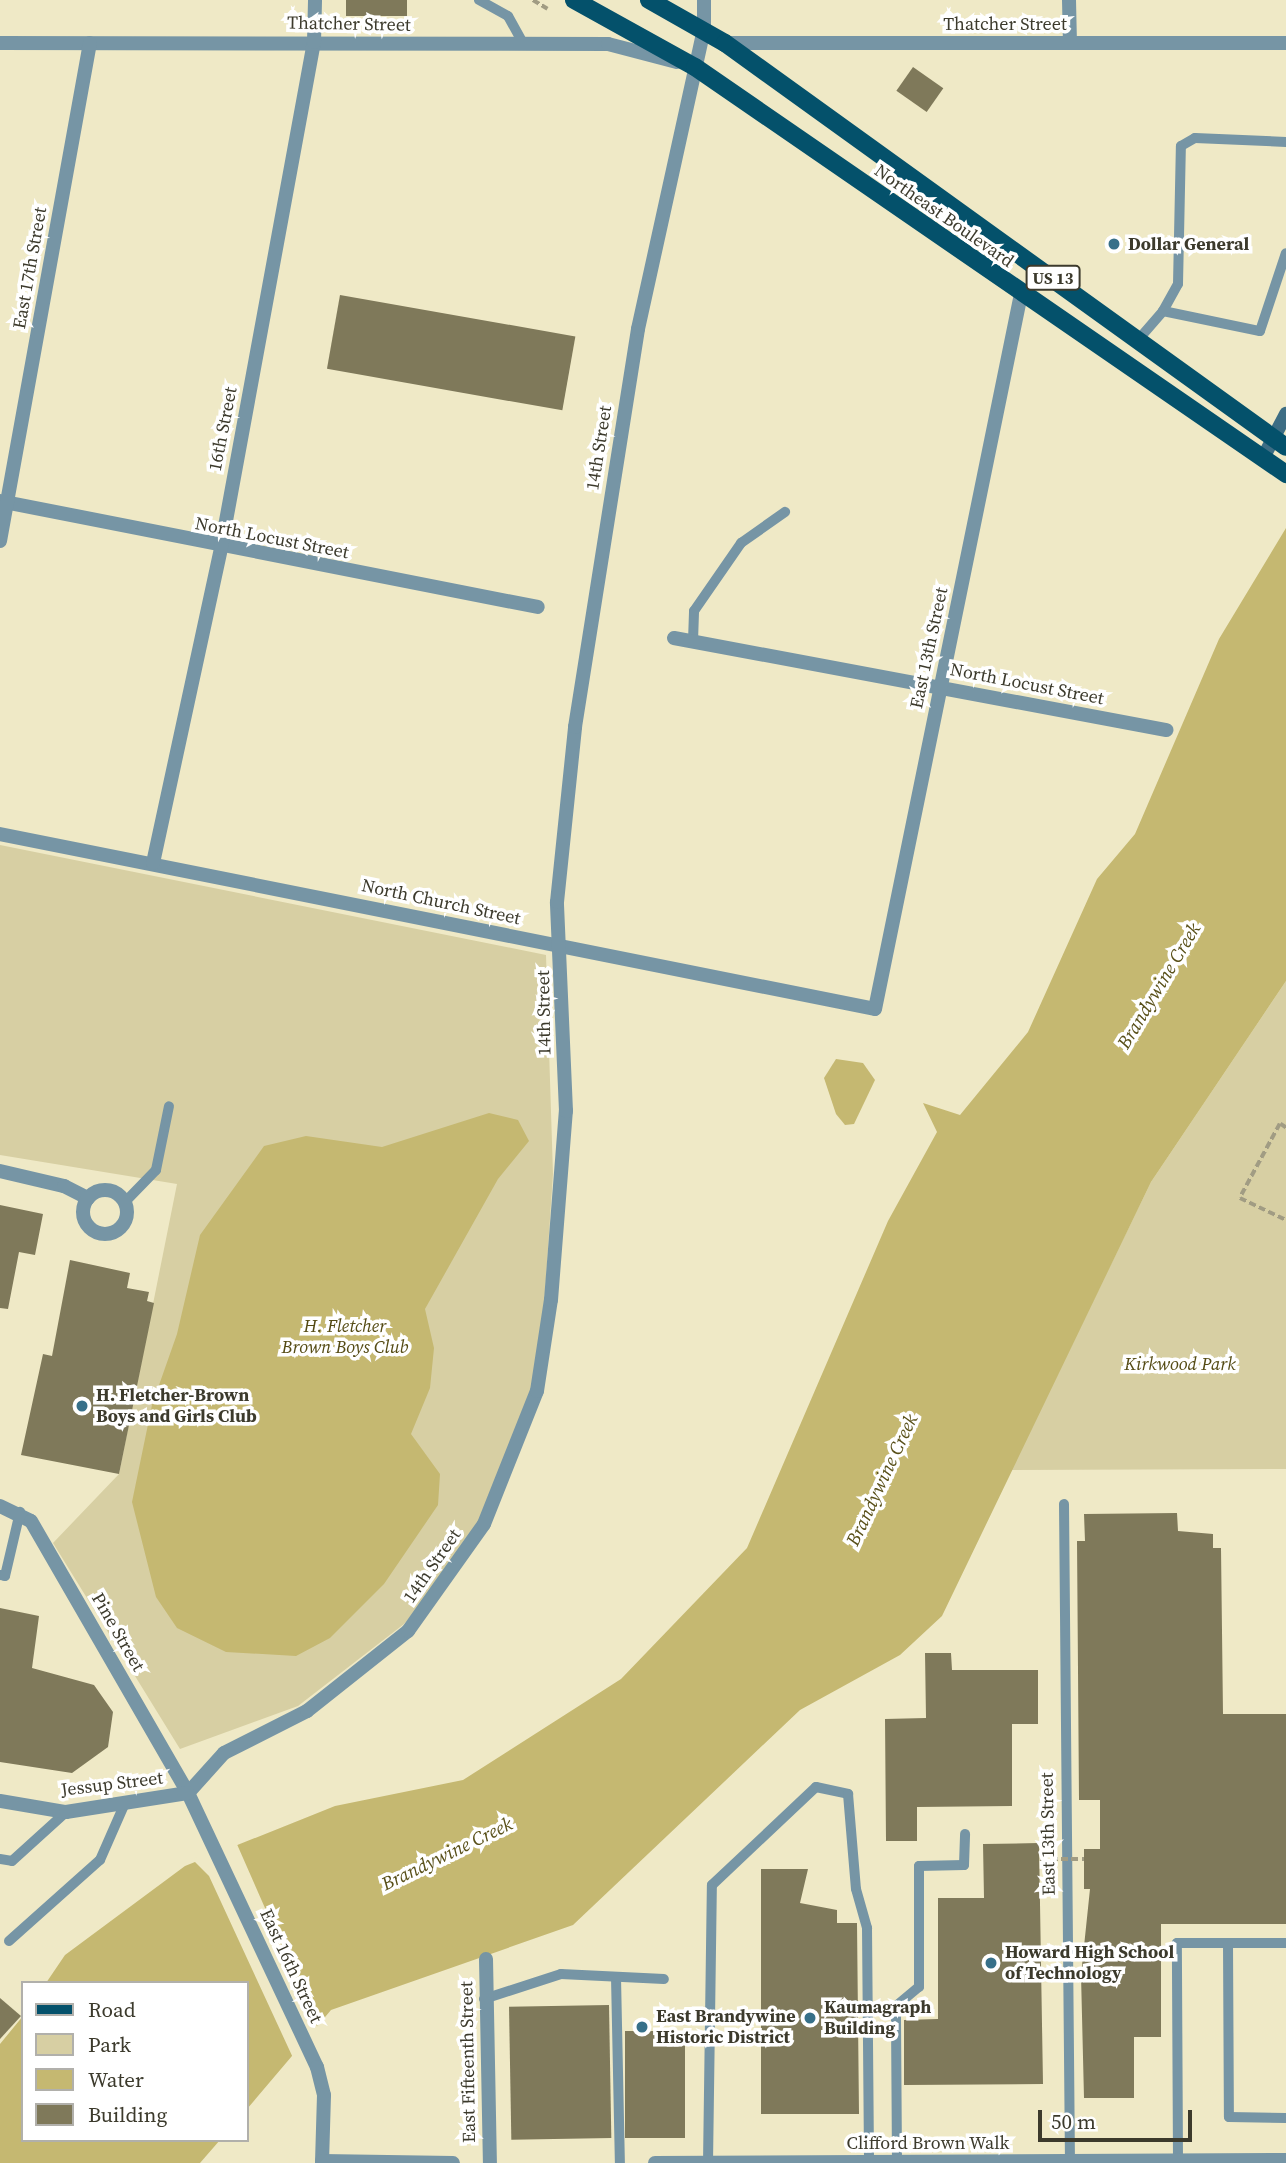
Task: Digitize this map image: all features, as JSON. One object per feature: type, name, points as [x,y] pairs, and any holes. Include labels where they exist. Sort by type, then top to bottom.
[{"type":"main road","name":"Northeast Boulevard","points":[[574,0],[695,67],[1286,474]]},
{"type":"main road","name":"Northeast Boulevard","points":[[652,1],[725,43],[1280,442]]},
{"type":"main road","points":[[1263,458],[1280,442],[1286,414]]},
{"type":"street","name":"16th Street","points":[[153,863],[220,548],[314,42],[315,0]]},
{"type":"street","name":"14th Street","points":[[188,1793],[224,1753],[307,1711],[408,1631],[484,1524],[537,1391],[551,1300],[566,1111],[562,947],[557,902],[575,727],[638,329],[704,30],[704,0]]},
{"type":"street","points":[[1069,0],[1070,43]]},
{"type":"street","name":"Thatcher Street","points":[[0,43],[608,44],[695,67]]},
{"type":"street","name":"East 17th Street","points":[[0,541],[4,502],[90,43]]},
{"type":"street","name":"Thatcher Street","points":[[725,43],[1286,43]]},
{"type":"street","name":"East 13th Street","points":[[875,1009],[1021,294]]},
{"type":"street","name":"North Locust Street","points":[[4,502],[220,548],[538,607]]},
{"type":"street","name":"North Locust Street","points":[[674,638],[1166,730]]},
{"type":"street","name":"North Church Street","points":[[0,834],[875,1009]]},
{"type":"street","points":[[0,1171],[64,1186],[88,1198]]},
{"type":"street","points":[[106,1190],[124,1203],[123,1224],[100,1234],[83,1217],[88,1198],[106,1190]]},
{"type":"street","points":[[0,1506],[20,1512]]},
{"type":"street","name":"Pine Street","points":[[20,1512],[31,1521],[188,1793]]},
{"type":"street","name":"Jessup Street","points":[[0,1801],[66,1812],[188,1793]]},
{"type":"street","name":"East 16th Street","points":[[188,1793],[317,2067],[324,2095],[322,2162]]},
{"type":"street","name":"East Fifteenth Street","points":[[486,1959],[483,1999],[490,2163]]},
{"type":"street","name":"Clifford Brown Walk","points":[[655,2163],[1286,2160]]},
{"type":"street","points":[[322,2162],[453,2163]]},
{"type":"lane","points":[[479,0],[508,16],[524,45]]},
{"type":"lane","points":[[1138,340],[1163,311],[1178,284],[1181,146],[1195,138],[1286,142]]},
{"type":"lane","points":[[1163,311],[1260,331],[1286,253]]},
{"type":"lane","points":[[692,642],[694,611],[741,542],[785,512]]},
{"type":"lane","points":[[124,1203],[156,1170],[169,1107]]},
{"type":"lane","name":"East 13th Street","points":[[1064,1504],[1070,2162]]},
{"type":"lane","points":[[0,1575],[5,1576],[20,1512]]},
{"type":"lane","points":[[708,2163],[712,1885],[816,1787],[848,1794],[856,1889],[867,1928],[869,2162]]},
{"type":"lane","points":[[9,1941],[100,1860],[125,1803]]},
{"type":"lane","points":[[0,1859],[12,1861],[66,1812]]},
{"type":"lane","points":[[897,2162],[896,2006],[919,1987],[919,1866],[964,1865],[965,1834]]},
{"type":"lane","points":[[1178,2161],[1177,1943],[1286,1943]]},
{"type":"lane","points":[[1228,1943],[1229,2117],[1286,2118]]},
{"type":"lane","points":[[483,1999],[561,1974],[664,1979]]},
{"type":"lane","points":[[615,1977],[620,2163]]},
{"type":"path","points":[[533,0],[548,9]]},
{"type":"path","points":[[1286,1128],[1280,1124],[1240,1198],[1286,1220]]},
{"type":"path","points":[[1040,1859],[1084,1859]]},
{"type":"green space","name":"H. Fletcher Brown Boys Club","points":[[0,845],[546,955],[553,1174],[539,1383],[471,1546],[404,1624],[298,1706],[180,1749],[53,1543],[119,1474],[177,1184],[0,1155]]},
{"type":"green space","name":"Kirkwood Park","points":[[1286,981],[1286,1469],[1011,1470],[1151,1182]]},
{"type":"water","name":"Brandywine Creek","points":[[1286,528],[1286,981],[1151,1182],[942,1616],[900,1655],[800,1710],[573,1925],[331,2010],[248,2108],[248,1981],[47,1981],[65,1955],[185,1866],[335,1806],[463,1780],[621,1679],[747,1548],[888,1221],[937,1132],[923,1103],[960,1115],[1028,1032],[1097,879],[1135,834],[1219,639]]},
{"type":"water","points":[[836,1059],[863,1063],[875,1080],[854,1124],[845,1125],[836,1114],[824,1078]]},
{"type":"water","points":[[489,1113],[518,1120],[529,1141],[498,1179],[425,1309],[434,1348],[430,1388],[411,1434],[440,1474],[438,1505],[384,1584],[330,1638],[296,1656],[226,1652],[177,1628],[156,1597],[132,1502],[152,1405],[177,1334],[200,1235],[264,1146],[306,1136],[382,1147]]},
{"type":"water","points":[[21,2018],[21,2142],[218,2142],[200,2163],[0,2163],[0,2044]]},
{"type":"pier","points":[[236,1842],[319,2031],[294,2060],[209,1876],[192,1859]]},
{"type":"building","points":[[346,0],[407,0],[407,16],[346,16]]},
{"type":"building","points":[[913,67],[943,88],[927,112],[896,91]]},
{"type":"building","points":[[340,295],[575,337],[562,410],[327,369]]},
{"type":"building","points":[[0,1205],[43,1214],[35,1255],[19,1252],[8,1309],[0,1308]]},
{"type":"building","name":"H. Fletcher-Brown Boys and Girls Club","points":[[70,1260],[130,1273],[127,1288],[149,1292],[147,1301],[154,1303],[119,1474],[21,1455],[43,1354],[52,1356]]},
{"type":"building","points":[[1177,1513],[1178,1531],[1213,1534],[1213,1548],[1221,1548],[1223,1714],[1286,1714],[1286,1924],[1161,1924],[1161,2037],[1134,2037],[1134,2098],[1084,2098],[1081,1975],[1090,1889],[1084,1889],[1084,1849],[1100,1849],[1100,1800],[1079,1800],[1077,1541],[1085,1541],[1084,1514]]},
{"type":"building","points":[[0,1608],[39,1616],[32,1668],[94,1685],[113,1712],[108,1747],[72,1773],[0,1762]]},
{"type":"building","points":[[925,1653],[951,1653],[952,1670],[1038,1670],[1038,1724],[1012,1724],[1012,1806],[917,1807],[917,1841],[886,1841],[885,1719],[926,1718]]},
{"type":"building","name":"Howard High School of Technology","points":[[1039,1843],[1043,2084],[904,2085],[904,2020],[938,2019],[938,1898],[984,1898],[983,1844]]},
{"type":"building","name":"Kaumagraph Building","points":[[761,1869],[808,1869],[800,1903],[837,1910],[837,1923],[857,1923],[859,2114],[761,2114]]},
{"type":"building","points":[[0,1998],[21,2016],[0,2039]]},
{"type":"building","points":[[609,2005],[611,2138],[511,2140],[509,2007]]},
{"type":"building","points":[[625,2031],[685,2031],[685,2138],[625,2138]]},
{"type":"place","name":"Dollar General","points":[[1114,244]]},
{"type":"place","name":"H. Fletcher-Brown Boys and Girls Club","points":[[82,1406]]},
{"type":"place","name":"Howard High School of Technology","points":[[991,1963]]},
{"type":"place","name":"Kaumagraph Building","points":[[810,2018]]},
{"type":"place","name":"East Brandywine Historic District","points":[[642,2027]]}]
